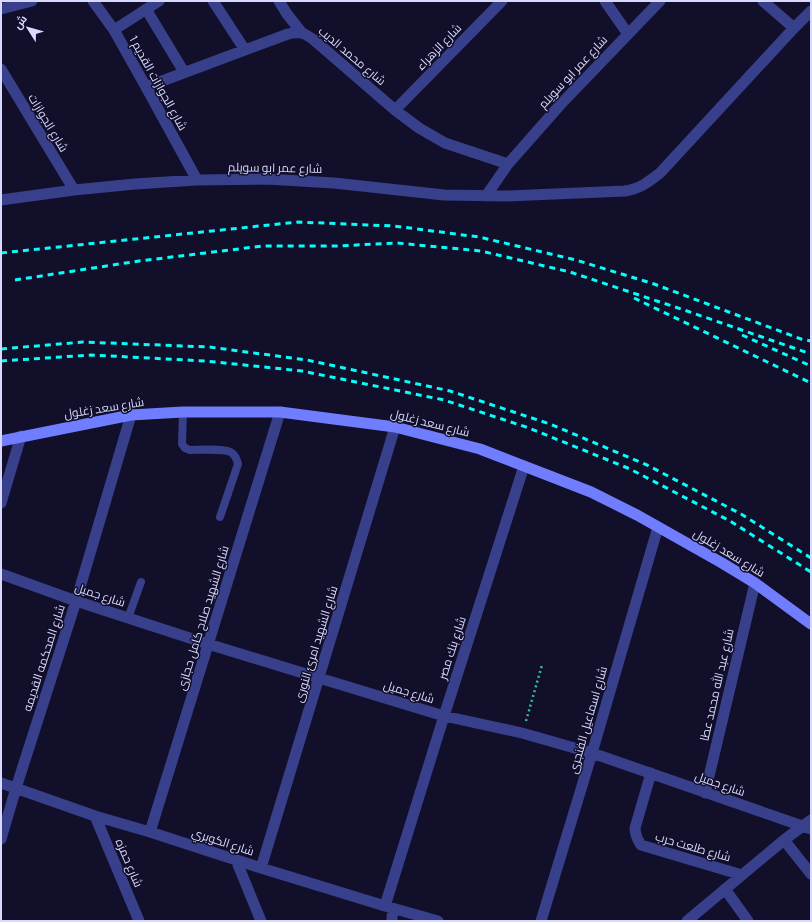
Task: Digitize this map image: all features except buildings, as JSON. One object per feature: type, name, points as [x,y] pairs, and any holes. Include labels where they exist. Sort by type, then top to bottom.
[{"type":"main road","name":"شارع سعد زغلول","points":[[1,441],[131,415],[183,412],[280,412],[395,427],[480,449],[591,492],[722,563],[755,583],[811,624]]},
{"type":"street","points":[[1,9],[32,1]]},
{"type":"street","name":"شارع الجوازات القديم 1","points":[[93,1],[114,30],[197,180]]},
{"type":"street","points":[[114,30],[159,1]]},
{"type":"street","points":[[213,1],[245,50]]},
{"type":"street","points":[[279,1],[302,33]]},
{"type":"street","name":"شارع الزهراء","points":[[395,110],[502,1]]},
{"type":"street","points":[[605,1],[628,34]]},
{"type":"street","name":"شارع عمر ابو سويلم","points":[[486,196],[508,164],[560,105],[660,1]]},
{"type":"street","points":[[763,1],[794,28]]},
{"type":"street","points":[[146,9],[184,72]]},
{"type":"street","name":"شارع عمر ابو سويلم","points":[[1,200],[74,190],[197,180],[266,180],[334,183],[444,196],[549,194],[625,191],[637,189],[647,184],[660,174],[811,11]]},
{"type":"street","name":"شارع محمد الديب","points":[[146,87],[288,34],[295,32],[302,33],[308,35],[395,110],[419,128],[445,142],[508,164]]},
{"type":"street","name":"شارع الجوازات","points":[[1,69],[74,190]]},
{"type":"street","name":"شارع الشهيد صلاح كامل حجازى","points":[[150,832],[280,412]]},
{"type":"street","name":"شارع المحكمه القديمه","points":[[1,839],[76,601],[131,415]]},
{"type":"street","name":"شارع الشهيد امرئ النورى","points":[[261,868],[320,678],[395,427]]},
{"type":"street","points":[[1,503],[21,436]]},
{"type":"street","name":"شارع بنك مصر","points":[[392,921],[390,907],[444,716],[524,466]]},
{"type":"street","name":"شارع اسماعيل الفنجرى","points":[[541,921],[658,527]]},
{"type":"street","name":"شارع جميل","points":[[1,574],[76,601],[208,644],[444,716],[522,733],[592,753],[705,793],[808,825]]},
{"type":"street","name":"شارع عبد الله محمد عطا","points":[[705,793],[755,583]]},
{"type":"street","name":"شارع طلعت حرب","points":[[651,773],[635,828],[635,835],[641,845],[742,875]]},
{"type":"street","name":"شارع الكوبري","points":[[1,783],[95,816],[438,921]]},
{"type":"street","name":"شارع حمزه","points":[[95,816],[139,921]]},
{"type":"street","points":[[688,921],[724,889],[784,840],[808,825]]},
{"type":"street","points":[[784,840],[811,874]]},
{"type":"street","points":[[236,860],[261,921]]},
{"type":"street","points":[[724,889],[748,921]]},
{"type":"lane","points":[[183,412],[182,444],[185,448],[190,450],[228,451],[233,453],[237,458],[238,464],[220,517]]},
{"type":"lane","points":[[128,618],[141,582]]},
{"type":"path","points":[[522,733],[542,666]]},
{"type":"railway","points":[[1,253],[298,222],[394,226],[479,237],[576,260],[654,284],[801,339],[811,341]]},
{"type":"railway","points":[[15,280],[139,261],[263,246],[337,246],[397,243],[481,251],[570,272],[811,354]]},
{"type":"railway","points":[[634,298],[811,383]]},
{"type":"railway","points":[[742,335],[811,366]]},
{"type":"railway","points":[[1,349],[83,342],[209,347],[307,360],[450,391],[550,424],[647,465],[741,514],[811,558]]},
{"type":"railway","points":[[1,361],[91,355],[205,361],[302,371],[444,400],[529,428],[630,469],[730,521],[811,572]]}]
